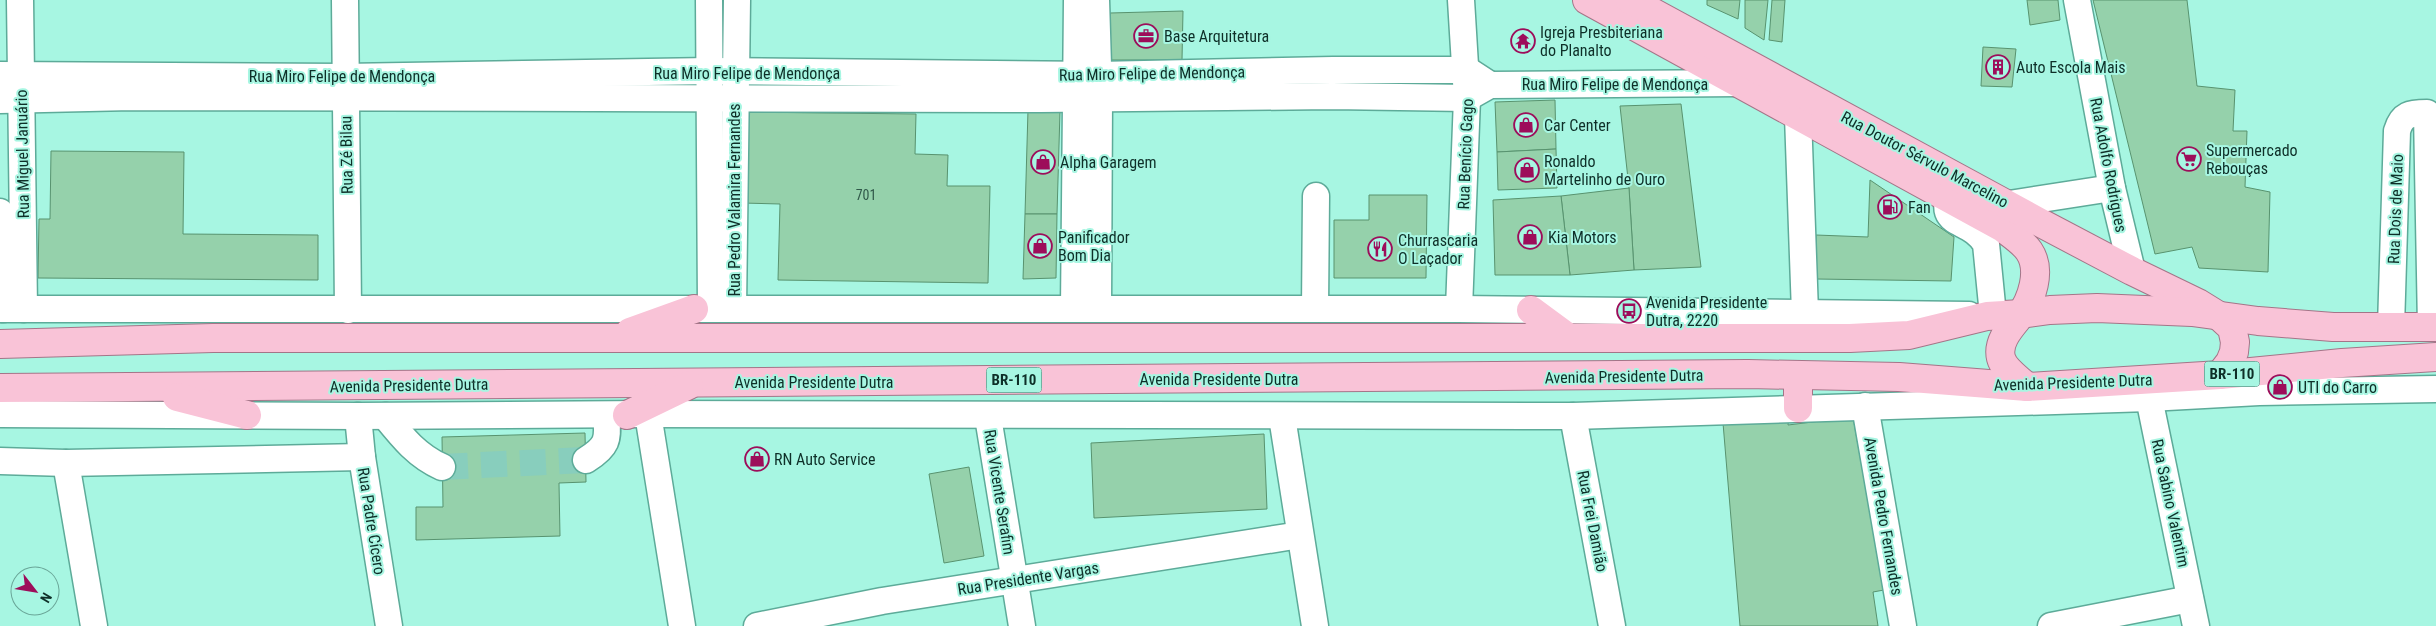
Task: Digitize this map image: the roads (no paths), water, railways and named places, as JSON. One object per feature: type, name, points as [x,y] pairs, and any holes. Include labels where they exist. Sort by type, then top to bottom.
[{"type":"main road","name":"Rua Doutor Sérvulo Marcelino","points":[[1587,0],[1798,116],[1952,187],[2009,204],[2132,271],[2198,303],[2220,316]]},
{"type":"main road","name":"Rua Doutor Sérvulo Marcelino","points":[[1630,0],[1952,187],[2030,252],[2035,279],[2030,296],[2002,342],[2001,358],[2008,370],[2027,387]]},
{"type":"main road","points":[[0,344],[213,338],[1850,338],[1909,335],[1990,315],[2096,308],[2155,309],[2333,327],[2434,327]]},
{"type":"main road","points":[[612,338],[713,309]]},
{"type":"main road","points":[[1531,310],[1568,338]]},
{"type":"main road","points":[[2220,316],[2232,328],[2235,342],[2230,362],[2220,375]]},
{"type":"main road","name":"Avenida Presidente Dutra","points":[[0,388],[1798,376],[1899,377],[2027,387],[2148,389],[2220,375],[2342,362],[2436,357]]},
{"type":"main road","points":[[1798,376],[1798,408]]},
{"type":"main road","points":[[627,415],[694,382]]},
{"type":"main road","points":[[139,388],[247,415]]},
{"type":"street","name":"Rua Miguel Januário","points":[[9,309],[11,88],[20,0]]},
{"type":"street","name":"Rua Zé Bilau","points":[[345,0],[353,88],[355,310]]},
{"type":"street","name":"Rua Zé Bilau","points":[[353,88],[364,0]]},
{"type":"street","name":"Rua Pedro Valamira Fernandes","points":[[709,0],[722,72],[723,98],[713,309]]},
{"type":"street","name":"Rua Pedro Valamira Fernandes","points":[[722,72],[737,0]]},
{"type":"street","points":[[1078,0],[1088,87]]},
{"type":"street","points":[[1086,308],[1088,87],[1096,0]]},
{"type":"street","name":"Rua Benício Gago","points":[[1459,308],[1467,98],[1467,70],[1461,0]]},
{"type":"street","name":"Rua Adolfo Rodrigues","points":[[2077,0],[2112,188],[2132,271]]},
{"type":"street","name":"Rua Miro Felipe de Mendonça","points":[[11,88],[353,88],[723,98],[1088,87],[1333,83],[1467,70]]},
{"type":"street","points":[[1467,70],[1490,84],[1467,98]]},
{"type":"street","name":"Rua Miro Felipe de Mendonça","points":[[353,88],[722,72],[1088,87]]},
{"type":"street","name":"Rua Miro Felipe de Mendonça","points":[[1333,83],[1467,98]]},
{"type":"street","name":"Rua Miro Felipe de Mendonça","points":[[1490,84],[1740,83]]},
{"type":"street","name":"Rua Dois de Maio","points":[[2391,327],[2397,131],[2400,120],[2406,115],[2432,112],[2434,327]]},
{"type":"street","points":[[1798,116],[1805,313]]},
{"type":"street","points":[[9,309],[1459,308],[1990,315],[1986,244],[1982,238],[1948,213],[1952,187]]},
{"type":"street","points":[[2009,204],[2112,188]]},
{"type":"street","points":[[1315,309],[1316,196]]},
{"type":"street","name":"Rua Miguel Januário","points":[[0,212],[9,309]]},
{"type":"street","name":"Avenida Presidente Dutra","points":[[0,414],[358,416],[1573,416],[1865,406],[2148,389],[2259,392],[2436,389]]},
{"type":"street","name":"Rua Sabino Valentim","points":[[2148,389],[2196,626]]},
{"type":"street","name":"Avenida Pedro Fernandes","points":[[1865,406],[1903,626]]},
{"type":"street","points":[[586,460],[598,452],[606,443],[608,433],[627,415],[682,626]]},
{"type":"street","name":"Rua Padre Cícero","points":[[358,416],[362,457],[389,626]]},
{"type":"street","points":[[384,416],[410,446],[428,461],[442,467]]},
{"type":"street","name":"Rua Vicente Serafim","points":[[988,416],[1022,626]]},
{"type":"street","name":"Rua Frei Damião","points":[[1573,416],[1612,626]]},
{"type":"street","points":[[1282,417],[1316,626]]},
{"type":"street","points":[[0,461],[66,463],[362,457]]},
{"type":"street","points":[[66,463],[94,626]]},
{"type":"street","name":"Rua Presidente Vargas","points":[[757,626],[882,601],[1300,535]]},
{"type":"street","points":[[2057,626],[2190,599]]},
{"type":"tunnel","points":[[442,467],[586,460]]},
{"type":"place","name":"Base Arquitetura","points":[[1146,36]]},
{"type":"place","name":"Igreja Presbiteriana do Planalto","points":[[1523,41]]},
{"type":"place","name":"Auto Escola Mais","points":[[1998,67]]},
{"type":"place","name":"Car Center","points":[[1526,125]]},
{"type":"place","name":"Supermercado Rebouças","points":[[2189,159]]},
{"type":"place","name":"Alpha Garagem","points":[[1043,162]]},
{"type":"place","name":"Ronaldo Martelinho de Ouro","points":[[1527,170]]},
{"type":"place","name":"Fan","points":[[1890,207]]},
{"type":"place","name":"Kia Motors","points":[[1530,237]]},
{"type":"place","name":"Panificador Bom Dia","points":[[1040,246]]},
{"type":"place","name":"Churrascaria O Laçador","points":[[1380,249]]},
{"type":"place","name":"Avenida Presidente Dutra, 2220","points":[[1629,311]]},
{"type":"place","name":"UTI do Carro","points":[[2280,387]]},
{"type":"place","name":"RN Auto Service","points":[[757,459]]}]
